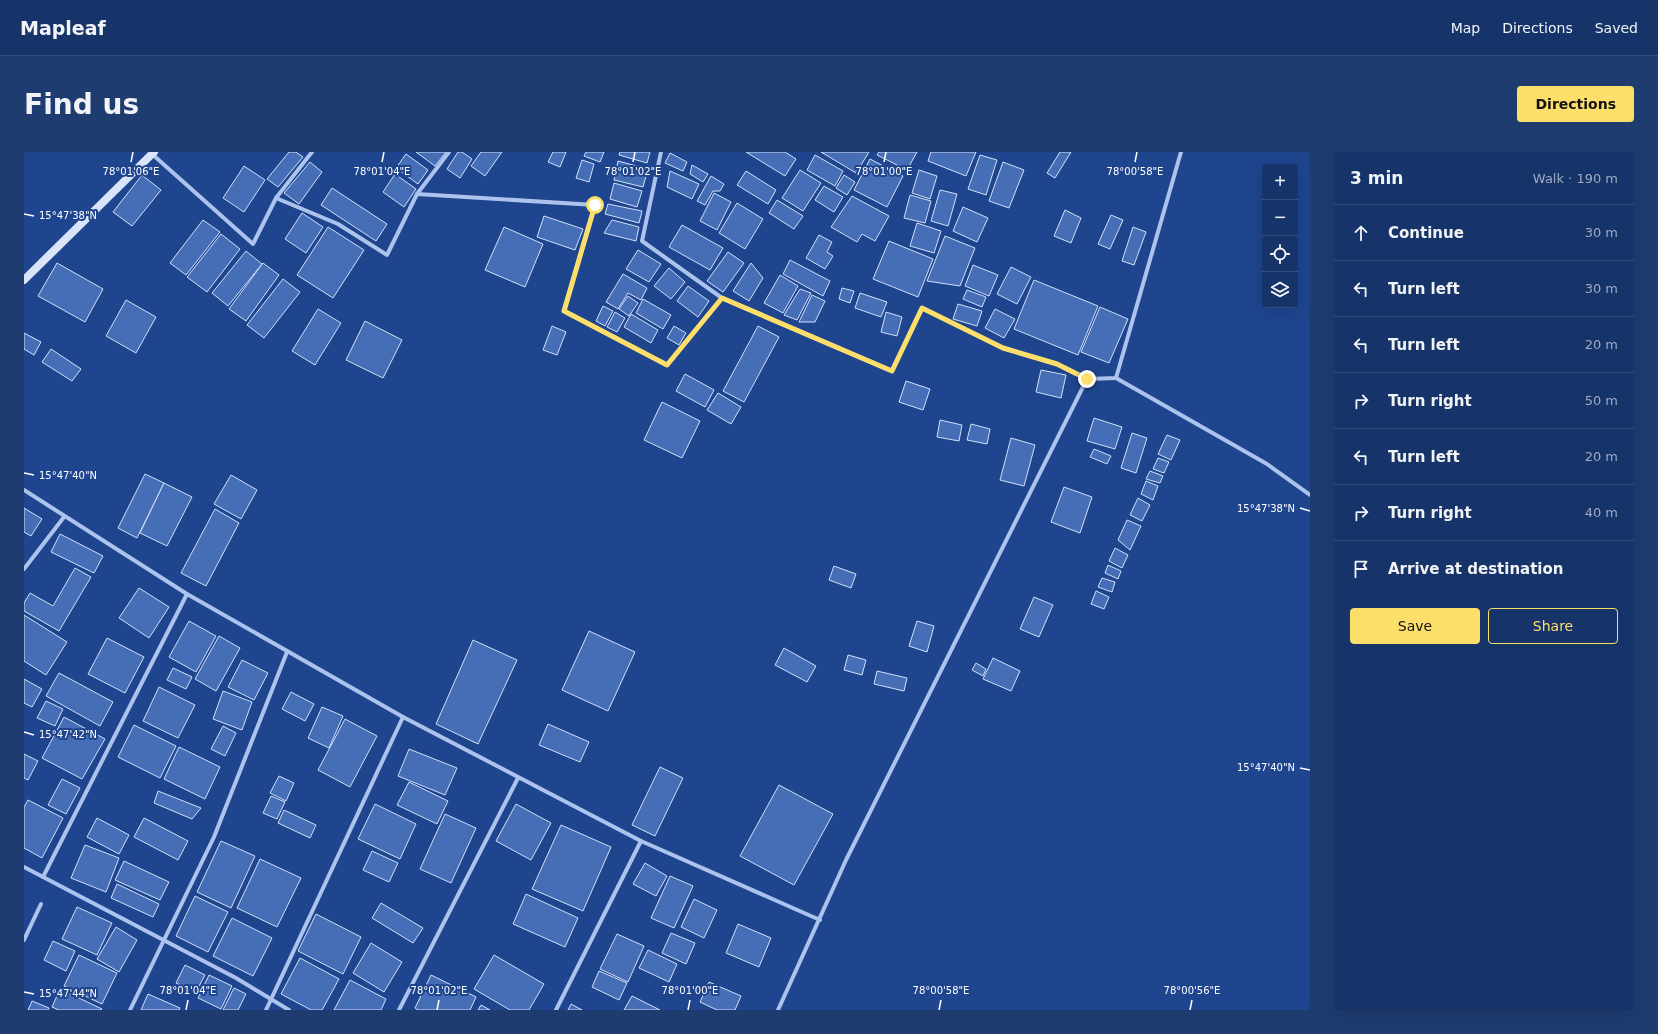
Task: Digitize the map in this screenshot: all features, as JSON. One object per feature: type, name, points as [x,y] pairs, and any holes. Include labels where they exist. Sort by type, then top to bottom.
[{"type":"main road","points":[[24,280],[153,153]]},
{"type":"street","points":[[153,153],[253,244],[276,198],[312,152]]},
{"type":"street","points":[[276,198],[338,224],[387,255],[417,194],[449,152]]},
{"type":"street","points":[[661,152],[642,241],[722,298],[892,371],[922,308],[1003,348],[1057,364],[1087,379],[1116,378],[1268,464],[1310,495]]},
{"type":"street","points":[[1116,378],[1181,152]]},
{"type":"street","points":[[417,194],[595,205],[564,311],[667,365],[722,298]]},
{"type":"street","points":[[778,1010],[846,860],[1087,379]]},
{"type":"street","points":[[24,490],[64,517],[187,594],[403,717],[641,841],[820,920]]},
{"type":"street","points":[[24,568],[64,517]]},
{"type":"street","points":[[43,877],[187,594]]},
{"type":"street","points":[[130,1010],[214,837],[287,652]]},
{"type":"street","points":[[266,1010],[403,717]]},
{"type":"street","points":[[399,1010],[518,778]]},
{"type":"street","points":[[556,1010],[641,841]]},
{"type":"street","points":[[24,867],[236,978],[290,1010]]},
{"type":"street","points":[[24,940],[41,904]]},
{"type":"building","points":[[289,152],[296,152],[303,157],[278,187],[267,179]]},
{"type":"building","points":[[416,152],[446,152],[435,166]]},
{"type":"building","points":[[458,152],[462,152],[472,159],[460,178],[447,169]]},
{"type":"building","points":[[481,152],[502,152],[485,176],[471,166]]},
{"type":"building","points":[[553,152],[566,152],[560,167],[548,162]]},
{"type":"building","points":[[586,152],[604,152],[600,162],[584,156]]},
{"type":"building","points":[[620,152],[650,152],[647,163],[619,155]]},
{"type":"building","points":[[746,152],[785,152],[796,159],[785,176]]},
{"type":"building","points":[[821,152],[869,152],[856,173]]},
{"type":"building","points":[[879,152],[917,152],[907,170],[877,155]]},
{"type":"building","points":[[931,152],[976,152],[966,176],[928,161]]},
{"type":"building","points":[[1060,152],[1071,152],[1055,178],[1047,173]]},
{"type":"building","points":[[670,153],[687,162],[683,171],[665,163]]},
{"type":"building","points":[[406,154],[428,170],[418,184],[396,168]]},
{"type":"building","points":[[815,155],[843,171],[835,186],[807,170]]},
{"type":"building","points":[[980,155],[997,160],[986,195],[968,189]]},
{"type":"building","points":[[870,159],[903,176],[887,207],[854,190]]},
{"type":"building","points":[[582,160],[594,164],[589,182],[576,178]]},
{"type":"building","points":[[618,161],[648,169],[643,187],[614,180]]},
{"type":"building","points":[[310,162],[322,172],[299,204],[284,193]]},
{"type":"building","points":[[1003,162],[1024,170],[1009,208],[989,201]]},
{"type":"building","points":[[692,165],[708,174],[703,182],[690,174]]},
{"type":"building","points":[[244,166],[265,180],[244,212],[223,198]]},
{"type":"building","points":[[800,170],[821,183],[803,211],[782,198]]},
{"type":"building","points":[[919,170],[937,176],[930,199],[912,193]]},
{"type":"building","points":[[670,171],[699,184],[692,199],[667,187]]},
{"type":"building","points":[[746,171],[776,190],[768,204],[737,185]]},
{"type":"building","points":[[395,174],[416,189],[404,207],[383,192]]},
{"type":"building","points":[[142,175],[161,190],[132,226],[113,212]]},
{"type":"building","points":[[844,175],[855,182],[847,195],[836,188]]},
{"type":"building","points":[[711,176],[724,184],[720,191],[713,191],[705,205],[697,201]]},
{"type":"building","points":[[614,183],[642,191],[637,207],[610,199]]},
{"type":"building","points":[[824,186],[843,197],[834,212],[815,200]]},
{"type":"building","points":[[332,188],[387,224],[376,241],[321,205]]},
{"type":"building","points":[[940,190],[957,194],[948,226],[931,221]]},
{"type":"building","points":[[714,193],[731,202],[717,230],[700,221]]},
{"type":"building","points":[[910,195],[931,201],[925,223],[904,218]]},
{"type":"building","points":[[852,196],[889,216],[875,241],[862,234],[857,242],[831,227]]},
{"type":"building","points":[[777,200],[803,216],[794,229],[769,213]]},
{"type":"building","points":[[737,203],[763,219],[745,249],[719,233]]},
{"type":"building","points":[[608,204],[642,211],[639,223],[605,214]]},
{"type":"building","points":[[963,207],[988,218],[977,242],[953,231]]},
{"type":"building","points":[[1065,210],[1081,218],[1071,243],[1054,236]]},
{"type":"building","points":[[302,213],[323,227],[306,253],[285,239]]},
{"type":"building","points":[[1111,215],[1123,220],[1110,249],[1098,244]]},
{"type":"building","points":[[544,216],[583,229],[575,250],[537,237]]},
{"type":"building","points":[[203,220],[220,232],[186,275],[170,263]]},
{"type":"building","points":[[612,220],[639,227],[636,241],[604,233]]},
{"type":"building","points":[[917,223],[941,231],[934,253],[910,246]]},
{"type":"building","points":[[682,225],[723,248],[710,270],[669,247]]},
{"type":"building","points":[[328,227],[364,250],[333,298],[297,275]]},
{"type":"building","points":[[504,227],[543,244],[525,287],[485,270]]},
{"type":"building","points":[[1133,227],[1146,232],[1134,265],[1122,261]]},
{"type":"building","points":[[221,234],[240,249],[207,292],[187,277]]},
{"type":"building","points":[[819,235],[832,242],[827,252],[833,256],[825,269],[806,258]]},
{"type":"building","points":[[945,236],[975,248],[960,286],[927,281]]},
{"type":"building","points":[[889,241],[933,259],[918,297],[873,279]]},
{"type":"building","points":[[638,250],[661,264],[649,282],[626,269]]},
{"type":"building","points":[[246,251],[262,264],[228,306],[212,293]]},
{"type":"building","points":[[728,252],[744,263],[723,292],[707,281]]},
{"type":"building","points":[[790,260],[830,281],[823,296],[783,274]]},
{"type":"building","points":[[57,263],[103,289],[85,322],[38,296]]},
{"type":"building","points":[[263,263],[279,275],[246,321],[229,309]]},
{"type":"building","points":[[751,263],[763,278],[749,301],[733,291]]},
{"type":"building","points":[[973,265],[998,275],[989,296],[965,286]]},
{"type":"building","points":[[1011,267],[1031,277],[1017,304],[997,294]]},
{"type":"building","points":[[669,268],[685,282],[671,299],[654,286]]},
{"type":"building","points":[[623,274],[647,288],[641,300],[628,293],[618,309],[606,302]]},
{"type":"building","points":[[780,275],[798,286],[783,313],[764,303]]},
{"type":"building","points":[[283,279],[300,292],[264,338],[247,325]]},
{"type":"building","points":[[1034,280],[1098,306],[1078,355],[1014,329]]},
{"type":"building","points":[[688,286],[709,301],[698,317],[677,301]]},
{"type":"building","points":[[842,288],[854,291],[850,303],[839,299]]},
{"type":"building","points":[[800,289],[811,293],[797,320],[784,315]]},
{"type":"building","points":[[967,290],[986,297],[982,307],[963,299]]},
{"type":"building","points":[[860,293],[887,302],[881,317],[855,308]]},
{"type":"building","points":[[812,295],[825,301],[815,322],[799,322]]},
{"type":"building","points":[[628,296],[638,303],[629,316],[619,309]]},
{"type":"building","points":[[643,299],[671,315],[663,329],[636,313]]},
{"type":"building","points":[[126,300],[156,317],[136,353],[106,336]]},
{"type":"building","points":[[958,304],[982,311],[977,326],[953,319]]},
{"type":"building","points":[[603,306],[613,311],[605,326],[596,321]]},
{"type":"building","points":[[1100,307],[1128,319],[1109,363],[1081,352]]},
{"type":"building","points":[[318,309],[341,323],[315,365],[292,351]]},
{"type":"building","points":[[995,309],[1015,319],[1004,338],[985,328]]},
{"type":"building","points":[[615,312],[625,318],[617,332],[607,327]]},
{"type":"building","points":[[886,312],[902,317],[897,336],[881,332]]},
{"type":"building","points":[[631,314],[658,330],[651,343],[624,327]]},
{"type":"building","points":[[365,321],[402,340],[383,378],[346,360]]},
{"type":"building","points":[[552,326],[566,332],[557,355],[543,350]]},
{"type":"building","points":[[674,326],[686,333],[679,345],[667,338]]},
{"type":"building","points":[[758,326],[779,337],[744,402],[723,391]]},
{"type":"building","points":[[24,333],[41,342],[34,355],[24,349]]},
{"type":"building","points":[[51,349],[81,369],[72,381],[42,362]]},
{"type":"building","points":[[1041,370],[1066,375],[1061,398],[1036,392]]},
{"type":"building","points":[[685,374],[714,390],[705,407],[676,391]]},
{"type":"building","points":[[906,381],[930,389],[923,410],[899,402]]},
{"type":"building","points":[[718,393],[741,407],[731,424],[707,410]]},
{"type":"building","points":[[662,402],[700,421],[682,458],[644,440]]},
{"type":"building","points":[[1094,418],[1122,427],[1115,449],[1087,441]]},
{"type":"building","points":[[940,420],[962,425],[959,441],[937,437]]},
{"type":"building","points":[[971,424],[990,429],[987,444],[967,440]]},
{"type":"building","points":[[1132,433],[1147,438],[1136,473],[1121,468]]},
{"type":"building","points":[[1167,435],[1180,440],[1171,460],[1158,454]]},
{"type":"building","points":[[1011,438],[1035,445],[1024,486],[1000,480]]},
{"type":"building","points":[[1094,449],[1111,456],[1107,464],[1090,457]]},
{"type":"building","points":[[1158,458],[1169,462],[1164,473],[1153,469]]},
{"type":"building","points":[[1150,471],[1163,476],[1160,483],[1146,479]]},
{"type":"building","points":[[145,474],[164,483],[137,538],[118,528]]},
{"type":"building","points":[[231,475],[257,490],[241,519],[214,504]]},
{"type":"building","points":[[1146,481],[1158,486],[1153,500],[1141,494]]},
{"type":"building","points":[[164,483],[192,497],[167,546],[140,533]]},
{"type":"building","points":[[1064,487],[1092,497],[1080,533],[1051,522]]},
{"type":"building","points":[[1138,498],[1150,505],[1142,521],[1130,515]]},
{"type":"building","points":[[24,508],[42,519],[31,536],[24,532]]},
{"type":"building","points":[[215,509],[239,523],[206,586],[181,573]]},
{"type":"building","points":[[1127,520],[1141,526],[1130,550],[1118,540]]},
{"type":"building","points":[[60,534],[103,556],[94,573],[51,552]]},
{"type":"building","points":[[1115,548],[1128,555],[1122,568],[1109,561]]},
{"type":"building","points":[[1108,565],[1121,571],[1118,579],[1105,573]]},
{"type":"building","points":[[834,566],[856,574],[851,588],[829,580]]},
{"type":"building","points":[[75,568],[91,577],[59,631],[24,611],[24,603],[30,593],[53,606]]},
{"type":"building","points":[[1102,578],[1115,582],[1112,592],[1098,587]]},
{"type":"building","points":[[139,588],[169,607],[149,638],[119,618]]},
{"type":"building","points":[[1096,591],[1109,597],[1104,609],[1091,604]]},
{"type":"building","points":[[1034,597],[1053,605],[1039,637],[1020,629]]},
{"type":"building","points":[[24,615],[67,642],[46,675],[24,661]]},
{"type":"building","points":[[189,621],[216,636],[196,672],[169,657]]},
{"type":"building","points":[[917,621],[934,626],[927,652],[909,646]]},
{"type":"building","points":[[589,631],[635,652],[608,711],[562,690]]},
{"type":"building","points":[[219,636],[240,648],[216,691],[195,679]]},
{"type":"building","points":[[107,638],[144,657],[125,693],[88,674]]},
{"type":"building","points":[[473,640],[517,660],[478,744],[436,724]]},
{"type":"building","points":[[784,648],[816,666],[807,682],[775,665]]},
{"type":"building","points":[[848,655],[866,660],[862,675],[844,670]]},
{"type":"building","points":[[993,658],[1020,671],[1011,691],[983,679]]},
{"type":"building","points":[[242,660],[268,673],[254,700],[228,687]]},
{"type":"building","points":[[976,663],[986,669],[983,676],[972,670]]},
{"type":"building","points":[[173,668],[192,677],[186,689],[167,680]]},
{"type":"building","points":[[877,671],[907,678],[904,691],[874,684]]},
{"type":"building","points":[[59,673],[113,702],[100,726],[46,696]]},
{"type":"building","points":[[24,679],[42,689],[32,707],[24,703]]},
{"type":"building","points":[[159,687],[195,705],[178,738],[143,721]]},
{"type":"building","points":[[223,691],[252,702],[242,730],[213,719]]},
{"type":"building","points":[[291,692],[314,704],[305,721],[282,709]]},
{"type":"building","points":[[46,701],[63,709],[55,726],[37,718]]},
{"type":"building","points":[[322,707],[343,716],[329,748],[308,738]]},
{"type":"building","points":[[64,717],[105,739],[82,779],[42,758]]},
{"type":"building","points":[[345,719],[377,736],[350,787],[318,770]]},
{"type":"building","points":[[548,724],[589,742],[580,762],[539,745]]},
{"type":"building","points":[[134,725],[176,746],[160,778],[118,757]]},
{"type":"building","points":[[223,726],[236,733],[225,756],[211,749]]},
{"type":"building","points":[[179,747],[220,767],[205,799],[164,779]]},
{"type":"building","points":[[409,749],[457,768],[445,795],[398,776]]},
{"type":"building","points":[[24,754],[38,761],[28,780],[24,778]]},
{"type":"building","points":[[660,767],[683,778],[655,836],[632,825]]},
{"type":"building","points":[[279,776],[294,783],[286,801],[270,793]]},
{"type":"building","points":[[62,779],[80,788],[66,814],[48,805]]},
{"type":"building","points":[[409,782],[448,801],[437,824],[397,805]]},
{"type":"building","points":[[779,785],[833,814],[794,885],[740,856]]},
{"type":"building","points":[[158,791],[201,808],[192,819],[154,803]]},
{"type":"building","points":[[271,796],[285,802],[277,819],[263,813]]},
{"type":"building","points":[[28,800],[63,818],[42,858],[24,848],[24,807]]},
{"type":"building","points":[[375,804],[416,824],[400,859],[358,839]]},
{"type":"building","points":[[516,804],[551,823],[531,860],[496,841]]},
{"type":"building","points":[[284,810],[316,825],[310,838],[278,823]]},
{"type":"building","points":[[445,814],[476,828],[451,883],[420,869]]},
{"type":"building","points":[[97,818],[129,835],[119,854],[87,837]]},
{"type":"building","points":[[144,818],[188,841],[178,860],[134,837]]},
{"type":"building","points":[[561,825],[611,847],[583,911],[532,889]]},
{"type":"building","points":[[221,841],[255,856],[231,908],[197,892]]},
{"type":"building","points":[[85,845],[119,858],[106,892],[71,878]]},
{"type":"building","points":[[372,851],[398,863],[389,882],[363,870]]},
{"type":"building","points":[[260,859],[301,878],[277,927],[237,908]]},
{"type":"building","points":[[124,861],[169,882],[160,900],[115,880]]},
{"type":"building","points":[[645,863],[667,876],[656,896],[633,884]]},
{"type":"building","points":[[670,876],[693,886],[674,928],[651,918]]},
{"type":"building","points":[[117,884],[159,904],[153,917],[111,898]]},
{"type":"building","points":[[526,894],[578,918],[565,947],[513,924]]},
{"type":"building","points":[[195,896],[228,912],[208,952],[176,936]]},
{"type":"building","points":[[694,899],[717,910],[704,938],[681,927]]},
{"type":"building","points":[[381,903],[423,928],[413,943],[372,918]]},
{"type":"building","points":[[77,907],[112,923],[97,955],[62,939]]},
{"type":"building","points":[[316,914],[361,937],[343,974],[298,951]]},
{"type":"building","points":[[232,918],[272,938],[253,976],[213,956]]},
{"type":"building","points":[[738,924],[771,938],[759,967],[726,953]]},
{"type":"building","points":[[116,927],[137,940],[119,972],[97,959]]},
{"type":"building","points":[[671,933],[695,943],[686,964],[662,953]]},
{"type":"building","points":[[617,934],[644,946],[628,982],[600,969]]},
{"type":"building","points":[[53,941],[75,951],[66,971],[44,960]]},
{"type":"building","points":[[371,943],[402,962],[384,992],[353,973]]},
{"type":"building","points":[[648,950],[677,964],[669,982],[639,968]]},
{"type":"building","points":[[79,955],[117,973],[102,1004],[64,986]]},
{"type":"building","points":[[494,955],[544,984],[529,1010],[510,1010],[474,989]]},
{"type":"building","points":[[300,958],[339,979],[322,1010],[311,1010],[281,994]]},
{"type":"building","points":[[185,965],[205,975],[196,992],[176,983]]},
{"type":"building","points":[[599,971],[627,983],[619,1000],[592,987]]},
{"type":"building","points":[[209,975],[232,986],[221,1009],[198,998]]},
{"type":"building","points":[[431,975],[476,997],[470,1010],[418,1010],[415,1008]]},
{"type":"building","points":[[350,980],[386,999],[381,1010],[334,1010]]},
{"type":"building","points":[[709,982],[741,996],[735,1010],[717,1010],[700,1002]]},
{"type":"building","points":[[234,988],[246,994],[238,1010],[223,1010]]},
{"type":"building","points":[[60,989],[102,1009],[59,1010],[52,1007]]},
{"type":"building","points":[[148,994],[180,1008],[179,1010],[141,1010]]},
{"type":"building","points":[[632,996],[660,1010],[624,1010]]},
{"type":"building","points":[[32,1001],[49,1008],[48,1010],[28,1010]]},
{"type":"building","points":[[571,1004],[582,1010],[568,1010]]},
{"type":"building","points":[[481,1005],[490,1010],[478,1010]]},
{"type":"route","points":[[595,205],[564,311],[667,365],[722,298],[892,371],[922,308],[1003,348],[1057,364],[1087,379]]}]
